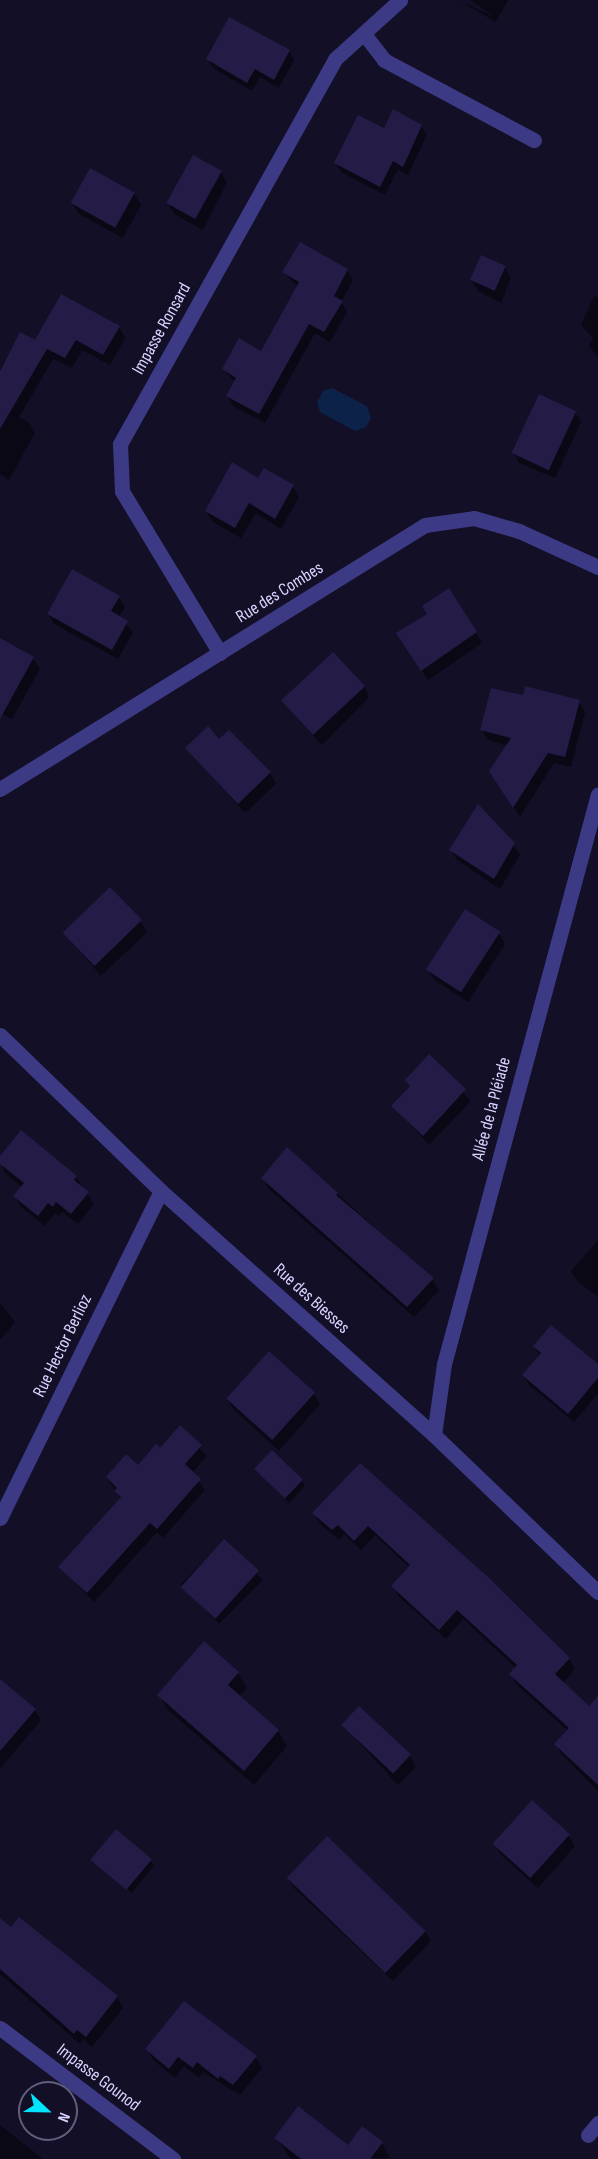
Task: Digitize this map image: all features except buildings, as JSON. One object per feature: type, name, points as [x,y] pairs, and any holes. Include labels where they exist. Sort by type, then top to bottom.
[{"type":"street","name":"Impasse Ronsard","points":[[220,653],[122,491],[120,444],[335,59],[400,0]]},
{"type":"street","points":[[364,34],[384,60],[534,140]]},
{"type":"street","name":"Rue des Combes","points":[[0,789],[425,525],[474,518],[519,531],[597,565]]},
{"type":"street","name":"Allée de la Pléiade","points":[[434,1436],[444,1364],[598,794]]},
{"type":"street","name":"Rue des Biesses","points":[[0,1035],[161,1191],[434,1436],[598,1592]]},
{"type":"street","name":"Rue Hector Berlioz","points":[[0,1518],[161,1191]]},
{"type":"street","name":"Impasse Gounod","points":[[0,2028],[173,2159]]},
{"type":"water","points":[[332,388],[367,406],[371,418],[366,427],[355,431],[320,412],[317,402],[323,391]]}]
